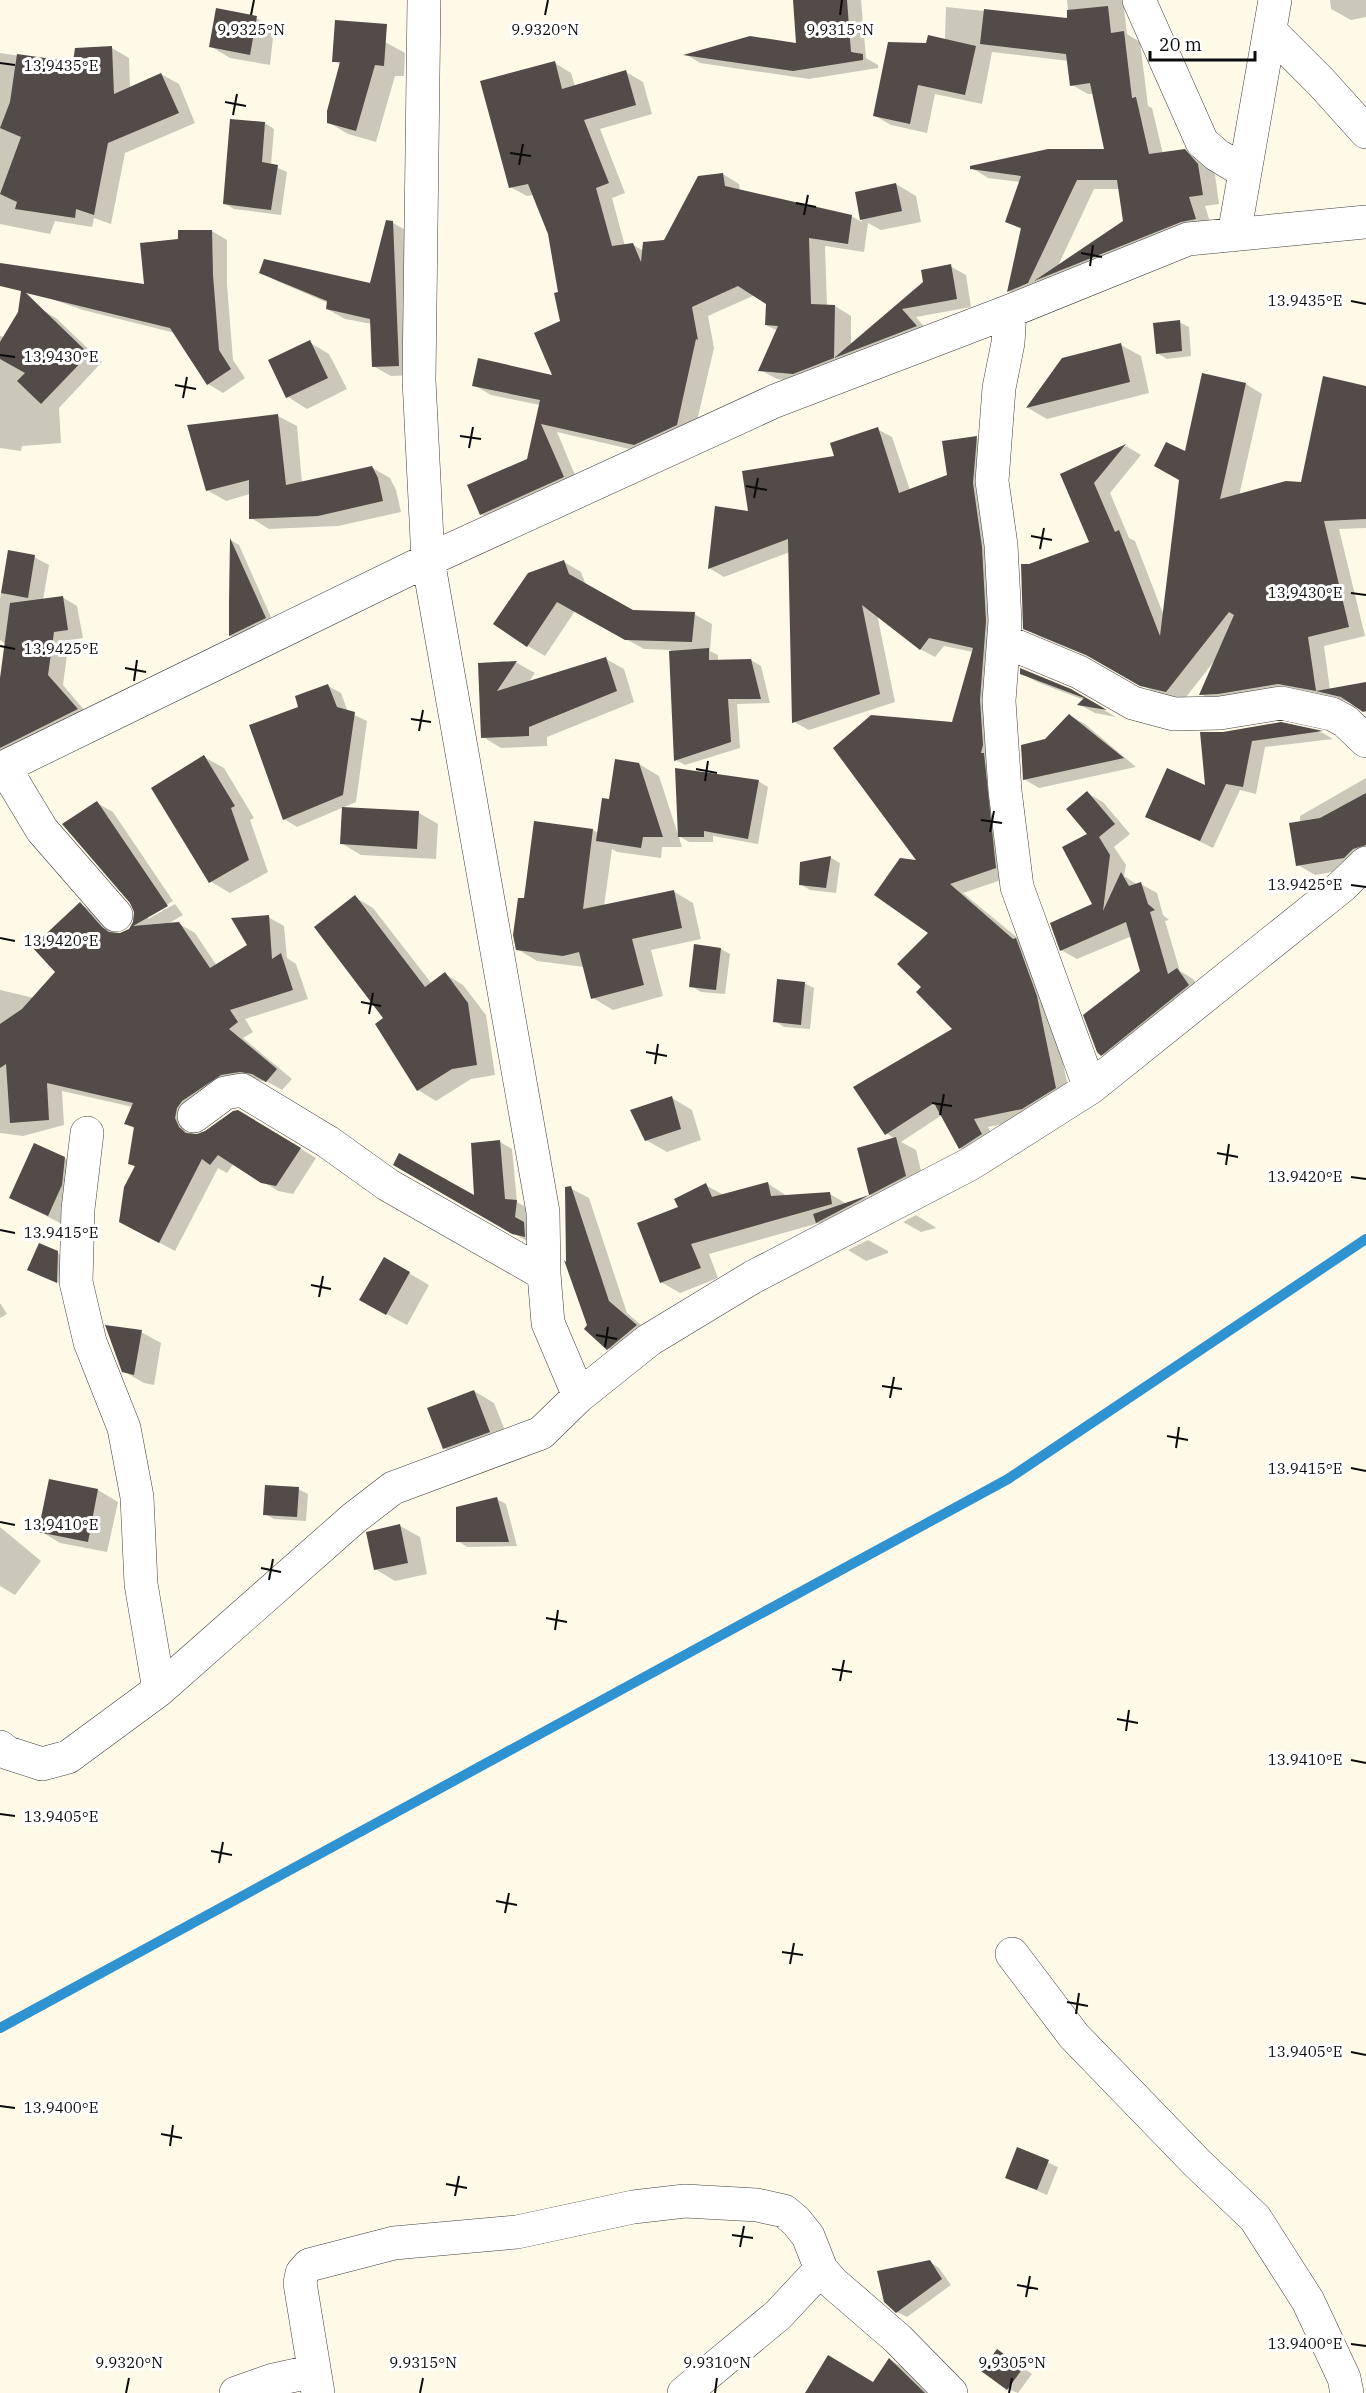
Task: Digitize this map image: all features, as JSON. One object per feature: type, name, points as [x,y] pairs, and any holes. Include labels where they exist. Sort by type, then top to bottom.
[{"type":"street","points":[[424,0],[419,380],[428,560],[543,1212],[548,1323],[579,1396]]},
{"type":"street","points":[[1139,0],[1202,142],[1216,155],[1245,172]]},
{"type":"street","points":[[1234,235],[1272,15]]},
{"type":"street","points":[[1272,15],[1321,82],[1366,132]]},
{"type":"street","points":[[116,915],[42,830],[2,768],[428,560],[775,401],[1010,311],[1188,239],[1366,222]]},
{"type":"street","points":[[1010,311],[1008,343],[999,388],[992,481],[1001,544],[1005,621],[1000,712],[1005,791],[1017,886],[1090,1088]]},
{"type":"street","points":[[1004,641],[1079,672],[1133,703],[1174,714],[1220,713],[1281,703],[1332,714],[1345,721],[1366,741]]},
{"type":"street","points":[[0,1747],[8,1753],[42,1764],[68,1757],[159,1690],[354,1518],[393,1488],[541,1433],[579,1396],[649,1340],[753,1276],[970,1164],[1090,1088],[1341,887],[1366,863]]},
{"type":"street","points":[[194,1116],[225,1093],[242,1090],[328,1142],[388,1185],[544,1274]]},
{"type":"street","points":[[87,1133],[78,1209],[76,1282],[90,1342],[124,1428],[137,1497],[141,1584],[159,1690]]},
{"type":"street","points":[[1012,1954],[1074,2036],[1197,2163],[1255,2218],[1281,2255],[1308,2301],[1344,2378],[1347,2393]]},
{"type":"street","points":[[236,2393],[273,2380],[316,2382],[300,2283],[302,2273],[309,2265],[394,2243],[517,2232],[633,2207],[685,2201],[757,2205],[784,2211],[808,2236],[821,2269],[832,2282],[898,2339],[951,2393]]},
{"type":"street","points":[[684,2393],[778,2315],[821,2269]]},
{"type":"building","points":[[793,0],[847,0],[851,52],[863,54],[863,60],[793,71],[683,55],[750,36],[796,43]]},
{"type":"building","points":[[1108,6],[1111,33],[1124,31],[1132,98],[1136,97],[1149,154],[1185,149],[1198,164],[1203,195],[1189,197],[1196,219],[1181,222],[1034,281],[1123,221],[1117,180],[1077,180],[1028,283],[1007,292],[1021,228],[1005,222],[1021,176],[970,169],[970,166],[1048,149],[1104,149],[1090,83],[1070,86],[1066,54],[980,44],[984,9],[1067,18],[1067,10]]},
{"type":"building","points":[[216,8],[257,16],[250,55],[209,47]]},
{"type":"building","points":[[335,20],[387,24],[384,66],[375,65],[356,131],[327,123],[327,111],[340,62],[332,62]]},
{"type":"building","points":[[928,35],[976,46],[965,95],[918,85],[910,124],[873,116],[888,42],[926,43]]},
{"type":"building","points":[[112,46],[114,94],[161,73],[179,113],[108,143],[94,215],[76,209],[75,218],[15,209],[17,202],[0,194],[21,137],[0,128],[10,102],[17,54],[73,62],[75,48]]},
{"type":"building","points":[[555,61],[562,89],[626,70],[636,105],[584,120],[609,183],[596,188],[612,246],[633,243],[641,262],[643,242],[664,240],[698,176],[723,173],[725,186],[852,215],[848,244],[809,238],[811,304],[835,305],[834,358],[793,374],[758,371],[778,326],[765,325],[766,304],[738,286],[692,307],[698,340],[696,339],[677,425],[634,445],[541,424],[564,477],[480,515],[467,485],[527,459],[540,400],[472,386],[478,358],[552,375],[534,333],[560,321],[554,293],[558,292],[548,234],[528,184],[509,188],[480,81]]},
{"type":"building","points":[[230,119],[265,122],[262,162],[278,165],[271,210],[223,204]]},
{"type":"building","points":[[896,183],[902,211],[860,220],[855,192]]},
{"type":"building","points":[[386,220],[393,221],[399,366],[372,367],[370,319],[326,309],[327,301],[259,273],[264,259],[370,283]]},
{"type":"building","points":[[178,230],[212,230],[219,350],[231,369],[207,385],[170,328],[26,293],[89,354],[41,404],[17,381],[25,373],[0,359],[0,342],[18,312],[21,291],[0,286],[0,263],[144,284],[140,243],[178,239]]},
{"type":"building","points":[[951,264],[957,299],[902,309],[917,326],[834,358],[923,282],[921,270]]},
{"type":"building","points":[[1180,320],[1182,351],[1156,354],[1153,323]]},
{"type":"building","points":[[310,340],[328,378],[286,398],[268,360]]},
{"type":"building","points":[[1121,343],[1130,382],[1026,408],[1062,358]]},
{"type":"building","points":[[1202,373],[1246,383],[1220,499],[1286,481],[1301,482],[1323,376],[1366,386],[1366,519],[1324,521],[1349,627],[1308,637],[1316,691],[1278,684],[1199,695],[1234,615],[1229,612],[1166,692],[1140,686],[1086,655],[1023,629],[1021,564],[1029,564],[1089,542],[1060,474],[1126,444],[1094,483],[1115,532],[1119,530],[1160,636],[1179,480],[1154,466],[1166,442],[1185,451]]},
{"type":"building","points":[[278,414],[286,485],[372,466],[378,478],[383,501],[318,516],[249,519],[249,480],[206,491],[187,425]]},
{"type":"building","points":[[878,427],[899,493],[947,475],[942,441],[977,436],[973,483],[982,547],[986,621],[980,700],[983,745],[981,753],[984,753],[996,868],[950,884],[1013,939],[1016,938],[1037,996],[1056,1088],[1022,1109],[974,1119],[982,1134],[959,1149],[934,1103],[885,1135],[853,1087],[952,1029],[916,992],[921,987],[897,964],[928,933],[874,895],[900,858],[916,860],[833,748],[871,715],[952,722],[973,648],[929,638],[920,650],[862,605],[880,694],[792,723],[788,539],[708,569],[715,506],[748,511],[742,471],[834,456],[830,443]]},
{"type":"building","points":[[230,538],[266,618],[229,636],[229,601]]},
{"type":"building","points":[[8,550],[35,555],[28,598],[1,593]]},
{"type":"building","points":[[564,560],[569,574],[633,610],[695,612],[692,642],[625,640],[557,602],[527,647],[493,624],[528,573]]},
{"type":"building","points":[[63,596],[68,630],[54,632],[48,675],[78,709],[0,748],[0,678],[10,603]]},
{"type":"building","points":[[709,648],[709,660],[751,659],[761,699],[728,699],[731,742],[674,761],[669,651]]},
{"type":"building","points":[[606,657],[617,691],[529,727],[529,736],[481,738],[478,663],[517,661],[497,691]]},
{"type":"building","points":[[1020,668],[1071,689],[1107,710],[1077,705],[1084,698],[1020,674]]},
{"type":"building","points":[[1366,682],[1366,711],[1363,712],[1341,697],[1316,691]]},
{"type":"building","points":[[328,684],[337,707],[355,712],[343,795],[283,820],[249,725],[298,707],[295,696]]},
{"type":"building","points":[[1069,714],[1124,758],[1023,780],[1021,745],[1045,739]]},
{"type":"building","points":[[1281,722],[1323,731],[1252,741],[1243,787],[1226,784],[1200,841],[1145,817],[1167,768],[1205,785],[1200,732],[1223,732]]},
{"type":"building","points":[[204,755],[235,806],[231,808],[249,860],[209,883],[151,788]]},
{"type":"building","points":[[615,759],[639,763],[663,837],[643,837],[641,848],[596,841],[602,798],[609,799]]},
{"type":"building","points":[[675,768],[759,780],[748,839],[704,831],[704,837],[678,837]]},
{"type":"building","points":[[1087,791],[1115,824],[1099,837],[1110,855],[1103,911],[1121,872],[1129,886],[1141,882],[1148,904],[1155,910],[1150,912],[1168,974],[1177,968],[1189,985],[1101,1056],[1097,1052],[1083,1015],[1140,971],[1126,922],[1060,951],[1050,923],[1092,904],[1062,847],[1087,834],[1066,809]]},
{"type":"building","points":[[1366,793],[1366,845],[1353,849],[1344,858],[1296,866],[1289,823],[1320,818]]},
{"type":"building","points":[[97,801],[168,906],[133,926],[179,922],[210,968],[247,945],[231,918],[269,915],[272,959],[281,953],[293,990],[230,1010],[238,1022],[229,1029],[277,1069],[266,1082],[252,1074],[240,1072],[221,1075],[182,1101],[177,1108],[175,1118],[179,1127],[186,1133],[197,1134],[238,1110],[301,1148],[276,1186],[261,1183],[218,1155],[210,1165],[202,1159],[159,1243],[119,1222],[124,1187],[135,1166],[128,1164],[134,1127],[124,1124],[133,1103],[47,1083],[49,1120],[10,1123],[6,1064],[0,1068],[0,1024],[22,1009],[55,972],[32,947],[80,902],[109,932],[120,933],[129,929],[133,922],[134,912],[130,903],[62,824]]},
{"type":"building","points":[[342,807],[419,811],[417,849],[340,844]]},
{"type":"building","points":[[534,821],[593,829],[583,909],[674,890],[682,928],[632,939],[644,985],[591,999],[579,952],[563,956],[516,950],[513,935],[518,898],[524,898]]},
{"type":"building","points":[[831,856],[826,888],[799,885],[800,862]]},
{"type":"building","points":[[355,895],[425,987],[445,972],[468,1003],[477,1065],[452,1069],[417,1091],[375,1024],[383,1018],[314,927]]},
{"type":"building","points":[[694,944],[721,948],[716,990],[689,987]]},
{"type":"building","points":[[777,979],[805,982],[801,1025],[773,1022]]},
{"type":"building","points":[[672,1096],[681,1129],[645,1141],[630,1110]]},
{"type":"building","points":[[896,1137],[906,1176],[816,1223],[813,1214],[869,1195],[857,1148]]},
{"type":"building","points":[[500,1140],[505,1199],[517,1200],[515,1217],[524,1222],[525,1237],[512,1234],[393,1165],[399,1153],[474,1195],[471,1143]]},
{"type":"building","points":[[34,1143],[65,1157],[62,1185],[48,1216],[9,1198]]},
{"type":"building","points":[[768,1182],[771,1196],[830,1192],[832,1204],[691,1244],[701,1268],[660,1283],[637,1223],[678,1207],[674,1199],[706,1183],[712,1197]]},
{"type":"building","points":[[571,1186],[609,1301],[637,1325],[607,1350],[584,1329],[587,1325],[564,1260],[566,1262],[565,1187]]},
{"type":"building","points":[[39,1243],[58,1251],[57,1283],[27,1270]]},
{"type":"building","points":[[384,1257],[410,1272],[386,1315],[359,1300]]},
{"type":"building","points":[[105,1325],[142,1330],[134,1375],[122,1372]]},
{"type":"building","points":[[474,1390],[490,1432],[443,1449],[427,1408]]},
{"type":"building","points":[[49,1479],[98,1489],[88,1542],[38,1532]]},
{"type":"building","points":[[265,1485],[299,1487],[297,1517],[263,1515]]},
{"type":"building","points":[[497,1497],[509,1542],[456,1542],[456,1507]]},
{"type":"building","points":[[400,1524],[408,1563],[374,1570],[366,1532]]},
{"type":"building","points":[[1017,2147],[1049,2160],[1037,2190],[1005,2178]]},
{"type":"building","points":[[930,2260],[942,2279],[896,2313],[884,2302],[877,2271]]},
{"type":"building","points":[[997,2349],[1023,2368],[1007,2390],[981,2371]]},
{"type":"building","points":[[828,2355],[873,2382],[889,2358],[925,2393],[805,2393]]},
{"type":"waterway","points":[[0,2028],[1008,1479],[1366,1239]]}]
